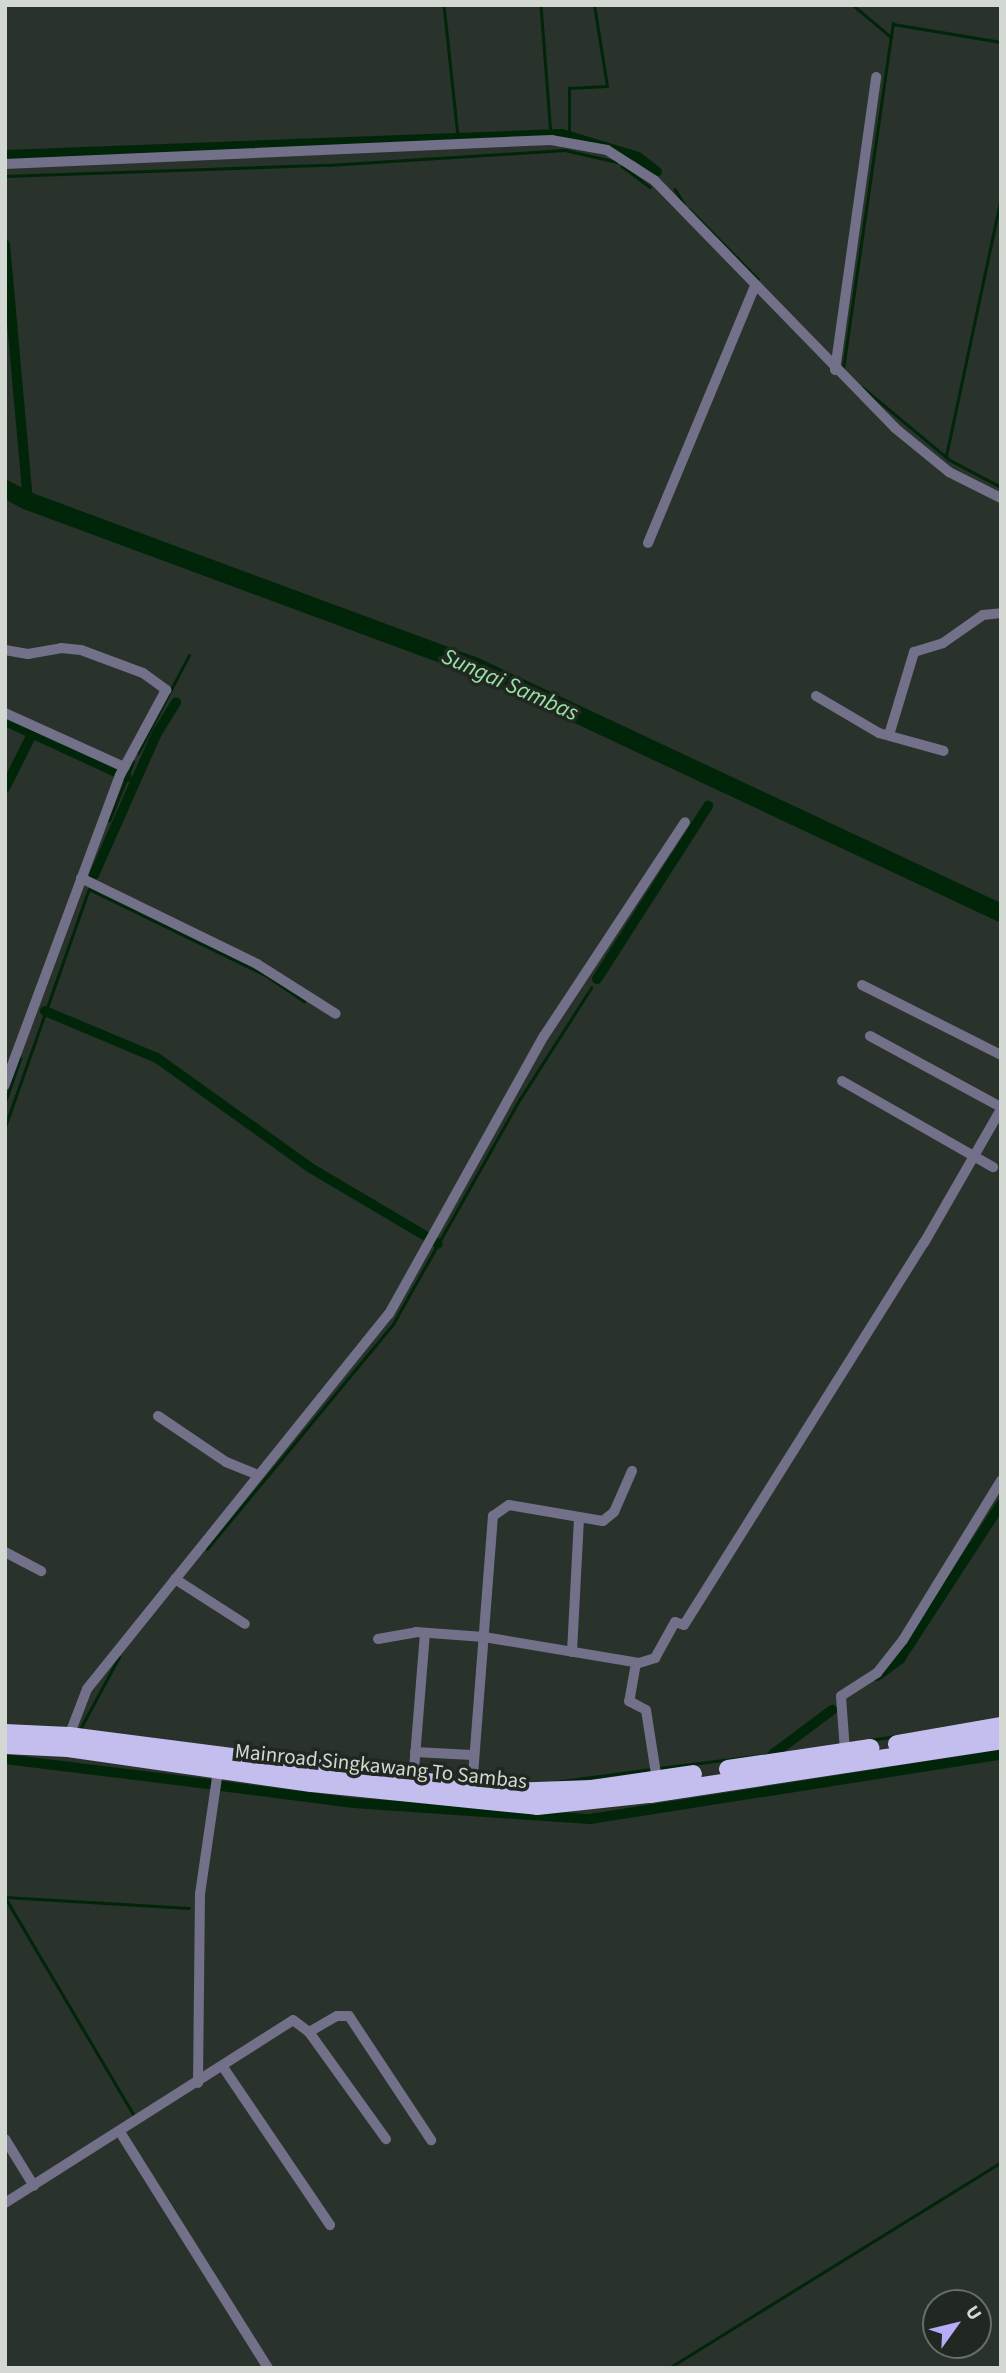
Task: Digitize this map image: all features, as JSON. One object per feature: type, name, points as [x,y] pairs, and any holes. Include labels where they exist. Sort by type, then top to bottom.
[{"type":"highway","name":"Mainroad Singkawang To Sambas","points":[[5,1733],[69,1736],[470,1802],[537,1806],[601,1801],[796,1764],[845,1751],[1001,1726]]},
{"type":"highway","name":"Mainroad Singkawang To Sambas","points":[[5,1745],[68,1748],[218,1771],[275,1771],[545,1793],[1001,1740]]},
{"type":"street","points":[[835,370],[876,77]]},
{"type":"street","points":[[5,164],[572,141],[607,150],[644,172],[835,370],[932,460],[1001,498]]},
{"type":"street","points":[[648,543],[754,288]]},
{"type":"street","points":[[889,734],[914,652],[943,643],[983,615],[1001,613]]},
{"type":"street","points":[[5,650],[28,654],[61,648],[81,650],[143,673],[164,687],[166,694],[124,766],[5,1085]]},
{"type":"street","points":[[816,696],[879,733],[944,751]]},
{"type":"street","points":[[5,713],[124,766]]},
{"type":"street","points":[[69,1736],[87,1689],[389,1314],[544,1036],[685,822]]},
{"type":"street","points":[[81,878],[257,964],[336,1014]]},
{"type":"street","points":[[862,985],[1001,1055]]},
{"type":"street","points":[[378,1639],[403,1632],[484,1637],[636,1663],[655,1658],[675,1622],[684,1625],[1000,1111],[870,1036]]},
{"type":"street","points":[[842,1081],[993,1167]]},
{"type":"street","points":[[158,1416],[226,1462],[259,1475]]},
{"type":"street","points":[[472,1788],[472,1755],[484,1637],[491,1528],[497,1511],[509,1506],[606,1520],[632,1471]]},
{"type":"street","points":[[845,1751],[841,1696],[877,1674],[903,1640],[1001,1481]]},
{"type":"street","points":[[572,1652],[579,1517]]},
{"type":"street","points":[[5,1552],[41,1572]]},
{"type":"street","points":[[175,1579],[245,1624]]},
{"type":"street","points":[[413,1782],[425,1633]]},
{"type":"street","points":[[636,1663],[629,1701],[646,1710],[657,1780]]},
{"type":"street","points":[[415,1752],[472,1755]]},
{"type":"street","points":[[198,2083],[200,1894],[218,1771]]},
{"type":"street","points":[[309,2032],[337,2016],[349,2016],[430,2140]]},
{"type":"street","points":[[5,2203],[198,2083],[293,2020],[309,2032],[386,2140]]},
{"type":"street","points":[[223,2067],[330,2225]]},
{"type":"street","points":[[120,2132],[268,2368]]},
{"type":"street","points":[[5,2139],[34,2186]]},
{"type":"waterway","points":[[444,5],[458,135]]},
{"type":"waterway","points":[[541,5],[551,134]]},
{"type":"waterway","points":[[569,136],[569,88],[607,86],[594,5]]},
{"type":"waterway","points":[[853,5],[891,37]]},
{"type":"waterway","points":[[843,369],[893,24],[1001,42]]},
{"type":"waterway","points":[[5,155],[562,134],[638,157],[657,172]]},
{"type":"waterway","points":[[5,176],[328,165],[565,150],[617,162]]},
{"type":"waterway","points":[[622,166],[650,187]]},
{"type":"waterway","points":[[675,189],[684,204]]},
{"type":"waterway","points":[[946,456],[1001,198]]},
{"type":"waterway","points":[[689,209],[758,279]]},
{"type":"waterway","points":[[5,244],[28,501]]},
{"type":"waterway","points":[[862,387],[950,460],[1001,487]]},
{"type":"waterway","name":"Sungai Sambas","points":[[5,489],[28,501],[472,665],[1001,913]]},
{"type":"waterway","points":[[138,753],[189,655]]},
{"type":"waterway","points":[[94,875],[157,733],[176,703]]},
{"type":"waterway","points":[[5,721],[127,777]]},
{"type":"waterway","points":[[5,788],[32,734]]},
{"type":"waterway","points":[[109,821],[133,762]]},
{"type":"waterway","points":[[597,979],[708,806]]},
{"type":"waterway","points":[[89,889],[267,976],[304,1001]]},
{"type":"waterway","points":[[5,1127],[88,891]]},
{"type":"waterway","points":[[207,1549],[393,1324],[520,1099],[591,988]]},
{"type":"waterway","points":[[45,1011],[157,1058],[309,1167],[424,1235]]},
{"type":"waterway","points":[[5,1102],[20,1059]]},
{"type":"waterway","points":[[877,1676],[900,1659],[1001,1504]]},
{"type":"waterway","points":[[79,1731],[119,1657]]},
{"type":"waterway","points":[[773,1754],[832,1710]]},
{"type":"waterway","points":[[869,1740],[897,1736]]},
{"type":"waterway","points":[[659,1768],[771,1754]]},
{"type":"waterway","points":[[221,1786],[354,1803],[590,1819],[1001,1755]]},
{"type":"waterway","points":[[5,1759],[208,1784]]},
{"type":"waterway","points":[[555,1782],[653,1769]]},
{"type":"waterway","points":[[485,1781],[510,1783]]},
{"type":"waterway","points":[[5,1897],[134,2115]]},
{"type":"waterway","points":[[5,1897],[189,1908]]},
{"type":"waterway","points":[[669,2368],[1001,2162]]}]
